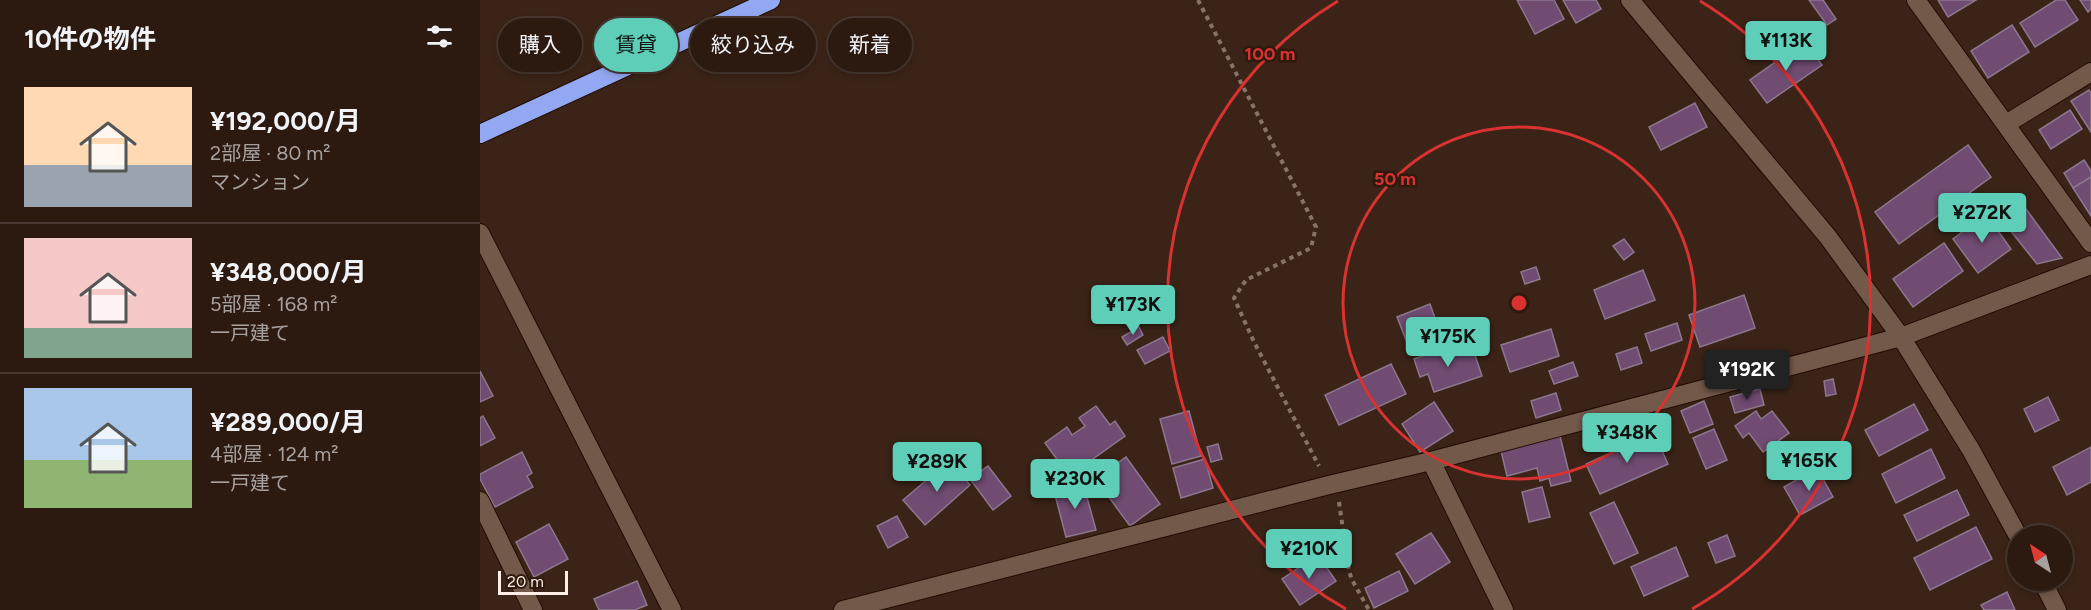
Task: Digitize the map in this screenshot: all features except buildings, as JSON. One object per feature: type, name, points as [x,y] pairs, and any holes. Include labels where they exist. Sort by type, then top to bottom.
[{"type":"highway","points":[[480,134],[771,0]]},
{"type":"street","points":[[1630,0],[1828,237],[1901,337],[1971,450],[2012,525]]},
{"type":"street","points":[[1916,0],[2091,243]]},
{"type":"street","points":[[2006,124],[2091,72]]},
{"type":"street","points":[[480,233],[672,610]]},
{"type":"street","points":[[843,610],[1901,337],[2091,265]]},
{"type":"street","points":[[1431,460],[1504,610]]},
{"type":"street","points":[[481,504],[533,610]]},
{"type":"street","points":[[2048,591],[2057,610]]},
{"type":"path","points":[[1198,0],[1316,227],[1311,248],[1246,280],[1234,298],[1254,342],[1339,499],[1352,580],[1370,610]]}]
